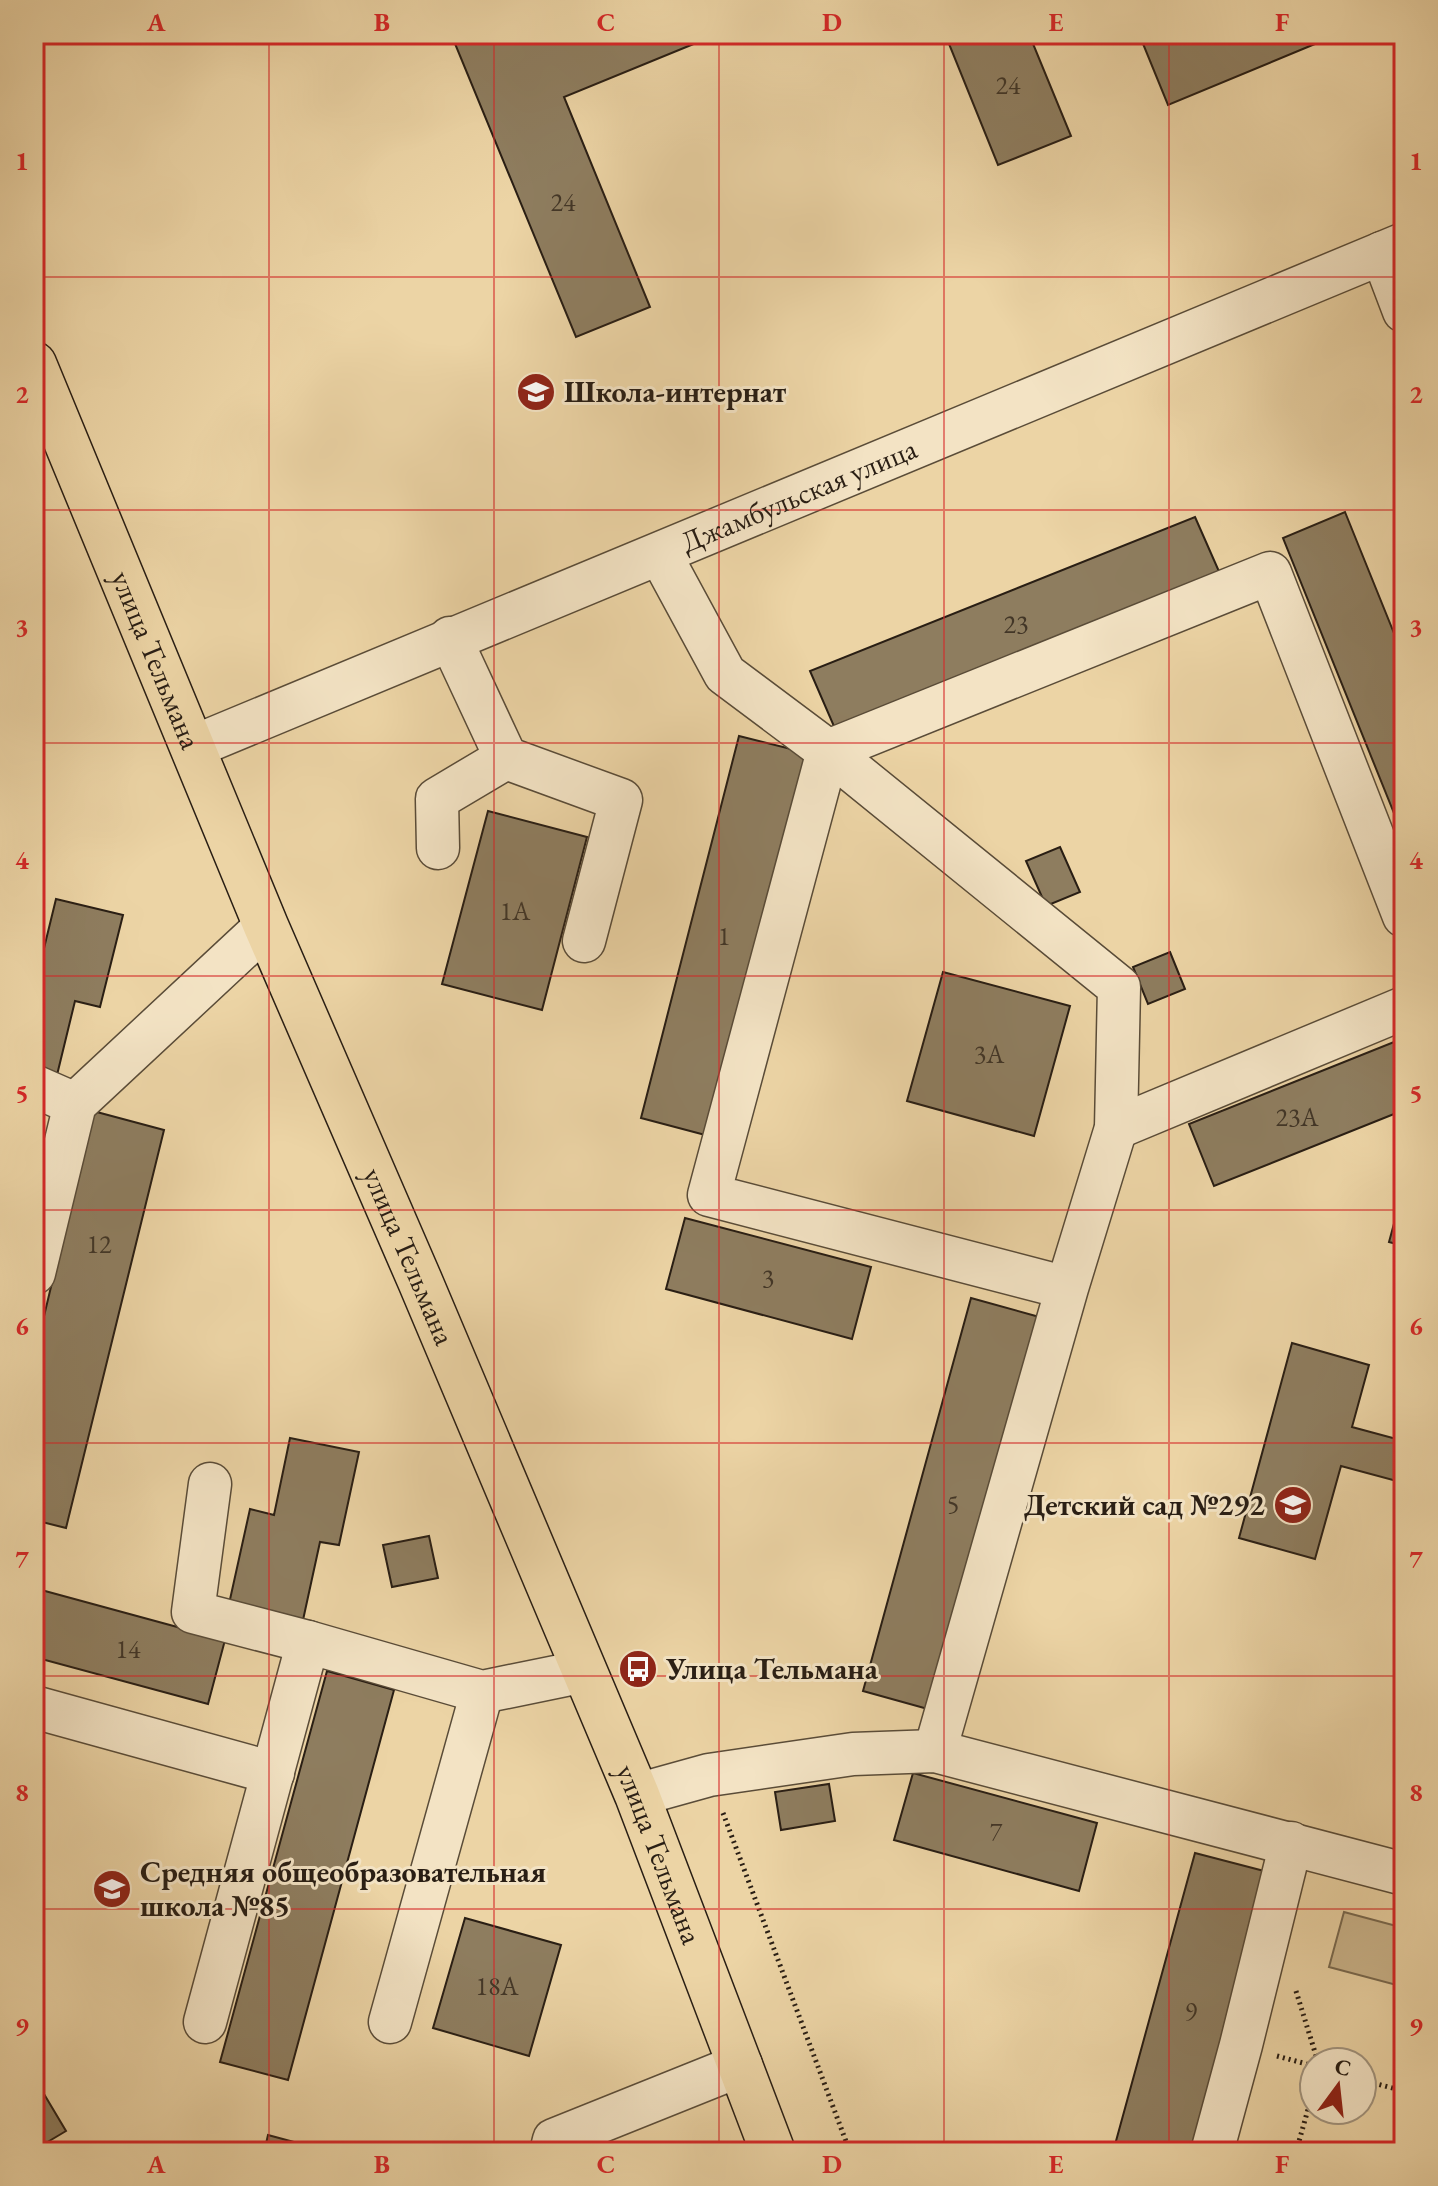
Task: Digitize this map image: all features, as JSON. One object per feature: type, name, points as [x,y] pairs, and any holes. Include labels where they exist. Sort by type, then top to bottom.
[{"type":"main road","name":"улица Тельмана","points":[[34,364],[266,926],[637,1795],[773,2152]]},
{"type":"street","points":[[1393,249],[1404,311]]},
{"type":"street","name":"Джамбульская улица","points":[[193,747],[1393,249]]},
{"type":"street","points":[[660,554],[725,674],[828,751],[1119,987],[1116,1128],[1067,1288],[935,1751]]},
{"type":"street","points":[[828,751],[1270,573],[1404,916]]},
{"type":"street","points":[[450,638],[506,758],[621,800],[584,941]]},
{"type":"street","points":[[828,751],[709,1195],[1067,1288]]},
{"type":"street","points":[[438,848],[437,799],[506,758]]},
{"type":"street","points":[[34,1273],[41,1213],[75,1104],[266,926]]},
{"type":"street","points":[[1116,1128],[1404,1008]]},
{"type":"street","points":[[34,1086],[75,1104]]},
{"type":"street","points":[[210,1484],[193,1612],[482,1692],[585,1671]]},
{"type":"street","points":[[205,2022],[308,1642]]},
{"type":"street","points":[[390,2022],[482,1692]]},
{"type":"street","points":[[34,1707],[273,1773]]},
{"type":"street","points":[[637,1795],[709,1775],[853,1754],[935,1751],[1404,1874]]},
{"type":"street","points":[[1212,2152],[1291,1843]]},
{"type":"street","points":[[551,2152],[554,2140],[741,2065]]},
{"type":"path","points":[[709,1775],[850,2152]]},
{"type":"path","points":[[1378,2084],[1404,2091]]},
{"type":"path","points":[[1296,2152],[1303,2126]]},
{"type":"shaded area","points":[[1344,1912],[1404,1928],[1404,1987],[1329,1967]]},
{"type":"building","name":"Школа-интернат","points":[[451,34],[718,34],[564,97],[650,307],[576,337]]},
{"type":"building","points":[[945,34],[1029,34],[1071,136],[998,165]]},
{"type":"building","points":[[1139,34],[1339,34],[1168,105]]},
{"type":"building","points":[[1345,512],[1404,658],[1404,838],[1283,538]]},
{"type":"building","points":[[1195,517],[1221,576],[836,731],[810,671]]},
{"type":"building","points":[[739,736],[807,753],[709,1136],[641,1118]]},
{"type":"building","points":[[488,811],[587,837],[542,1010],[442,984]]},
{"type":"building","points":[[1060,847],[1080,892],[1046,906],[1026,861]]},
{"type":"building","points":[[56,899],[123,915],[100,1007],[75,1001],[57,1075],[34,1070],[34,981]]},
{"type":"building","points":[[1170,952],[1185,989],[1148,1004],[1133,967]]},
{"type":"building","points":[[943,972],[1070,1006],[1034,1136],[907,1101]]},
{"type":"building","points":[[1404,1038],[1404,1110],[1214,1186],[1189,1124]]},
{"type":"building","points":[[93,1111],[164,1130],[66,1528],[34,1520],[34,1358]]},
{"type":"building","points":[[1398,1209],[1404,1210],[1404,1246],[1389,1242]]},
{"type":"building","points":[[685,1218],[871,1267],[852,1339],[666,1289]]},
{"type":"building","points":[[971,1298],[1043,1318],[935,1711],[863,1691]]},
{"type":"building","points":[[1292,1343],[1369,1365],[1352,1427],[1404,1441],[1404,1483],[1341,1466],[1315,1559],[1239,1538]]},
{"type":"building","points":[[290,1438],[359,1452],[339,1545],[320,1542],[303,1620],[229,1604],[250,1509],[274,1515]]},
{"type":"building","points":[[429,1536],[438,1578],[392,1587],[383,1545]]},
{"type":"building","points":[[34,1588],[225,1640],[208,1704],[34,1657]]},
{"type":"building","points":[[327,1671],[394,1690],[288,2080],[220,2062]]},
{"type":"building","points":[[913,1773],[1097,1823],[1079,1891],[894,1840]]},
{"type":"building","points":[[829,1784],[835,1821],[781,1830],[775,1792]]},
{"type":"building","points":[[1195,1853],[1268,1872],[1192,2152],[1113,2152]]},
{"type":"building","points":[[465,1918],[561,1945],[529,2056],[433,2028]]},
{"type":"building","points":[[44,2094],[66,2131],[34,2150],[34,2100]]},
{"type":"building","points":[[268,2135],[331,2152],[264,2152]]},
{"type":"place","name":"Школа-интернат","points":[[536,392]]},
{"type":"place","name":"Детский сад №292","points":[[1293,1505]]},
{"type":"place","name":"Улица Тельмана","points":[[638,1669]]},
{"type":"place","name":"Средняя общеобразовательная школа №85","points":[[112,1889]]}]
